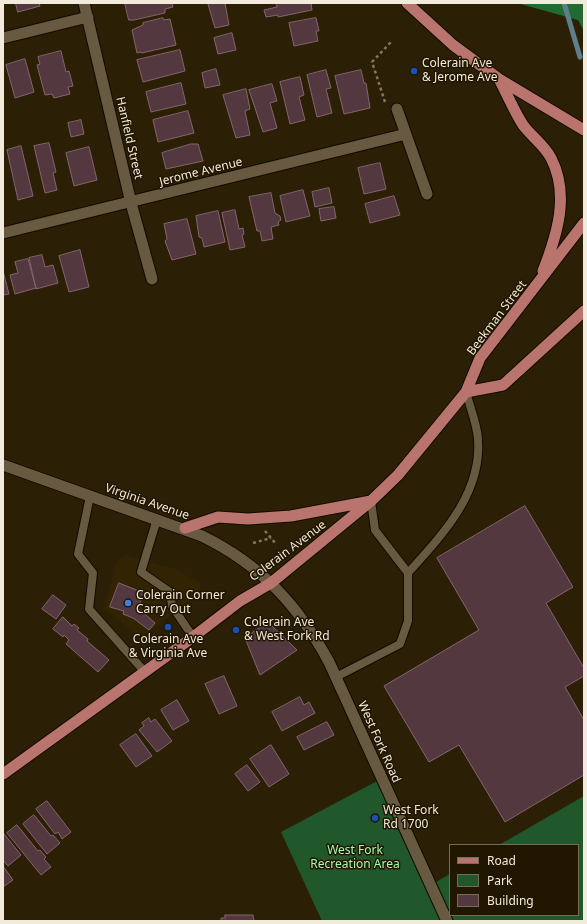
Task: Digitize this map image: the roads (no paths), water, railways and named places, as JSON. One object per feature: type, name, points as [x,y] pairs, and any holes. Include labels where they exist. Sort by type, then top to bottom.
[{"type":"main road","points":[[407,3],[452,45],[499,79],[584,130]]},
{"type":"main road","points":[[499,79],[524,126],[541,144],[551,159],[557,175],[561,196],[560,220],[553,246],[537,286]]},
{"type":"main road","name":"Beekman Street","points":[[466,392],[480,358],[537,286],[584,223]]},
{"type":"main road","points":[[466,392],[503,385],[584,311]]},
{"type":"main road","name":"Colerain Avenue","points":[[3,774],[193,637],[240,601],[271,583],[371,501],[398,475],[466,392]]},
{"type":"main road","points":[[185,528],[218,517],[248,519],[291,516],[371,501]]},
{"type":"street","name":"Hanfield Street","points":[[84,3],[131,203],[152,279]]},
{"type":"street","points":[[3,38],[88,17]]},
{"type":"street","points":[[397,109],[427,194]]},
{"type":"street","name":"Jerome Avenue","points":[[3,233],[131,203],[406,134]]},
{"type":"street","name":"Virginia Avenue","points":[[3,465],[185,528],[222,546],[271,583]]},
{"type":"street","name":"West Fork Road","points":[[271,583],[301,616],[316,638],[336,677],[447,921]]},
{"type":"lane","points":[[408,573],[435,543],[465,503],[477,468],[478,439],[466,392]]},
{"type":"lane","points":[[90,496],[78,554],[93,573],[89,609],[144,671]]},
{"type":"lane","points":[[336,677],[400,644],[408,621],[408,573],[375,530],[371,501]]},
{"type":"lane","points":[[157,519],[141,572],[170,592],[172,606],[193,637]]},
{"type":"waterway","points":[[564,3],[580,57]]},
{"type":"place","name":"Colerain Ave & Jerome Ave","points":[[414,71]]},
{"type":"place","name":"Colerain Corner Carry Out","points":[[128,603]]},
{"type":"place","name":"Colerain Ave & Virginia Ave","points":[[168,627]]},
{"type":"place","name":"Colerain Ave & West Fork Rd","points":[[236,630]]},
{"type":"place","name":"West Fork Rd 1700","points":[[375,818]]},
{"type":"park label","name":"West Fork Recreation Area","points":[[355,858]]}]
